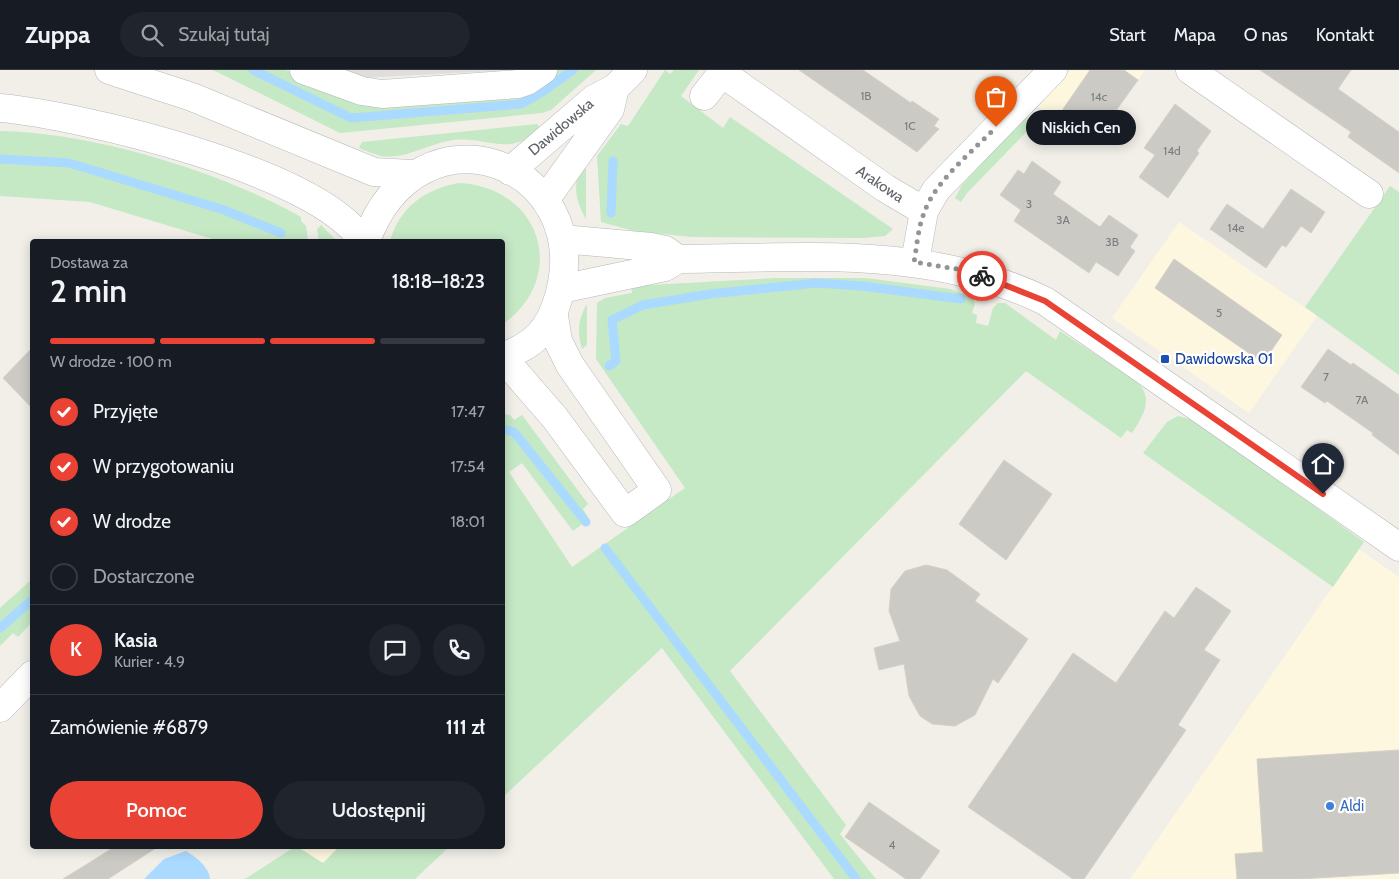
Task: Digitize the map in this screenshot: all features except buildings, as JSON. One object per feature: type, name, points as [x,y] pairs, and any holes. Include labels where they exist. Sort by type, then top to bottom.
[{"type":"street","points":[[109,70],[192,97],[374,172],[412,174]]},
{"type":"street","points":[[304,70],[362,91],[382,94],[518,84],[527,81],[543,70]]},
{"type":"street","points":[[914,262],[924,211],[936,190],[1053,70]]},
{"type":"street","points":[[1190,70],[1369,194]]},
{"type":"street","name":"Arakowa","points":[[704,96],[722,73],[885,188],[924,211]]},
{"type":"street","name":"Dawidowska","points":[[510,170],[594,98],[624,79]]},
{"type":"street","name":"Dawidowska","points":[[545,200],[610,109],[624,79]]},
{"type":"street","points":[[0,108],[28,110],[117,128],[155,138],[258,174],[323,205],[349,225],[360,239]]},
{"type":"street","points":[[367,239],[378,213],[395,190],[412,174],[438,163],[470,159],[486,161],[510,170],[526,180],[545,200],[557,222],[562,239],[564,263],[561,289],[554,316],[558,341],[570,364],[657,490],[625,513],[561,426],[505,361]]},
{"type":"street","points":[[562,239],[650,247],[665,250],[678,259]]},
{"type":"street","points":[[561,289],[665,267],[678,259],[866,258],[914,262],[975,274],[1011,286],[1045,301],[1399,547]]},
{"type":"street","points":[[505,356],[520,351],[533,340],[554,316]]},
{"type":"street","points":[[0,708],[30,677]]},
{"type":"shaded area","points":[[341,70],[516,70],[361,78]]},
{"type":"shaded area","points":[[1071,70],[1145,70],[1092,144],[1037,106]]},
{"type":"shaded area","points":[[1179,222],[1317,316],[1249,413],[1112,318]]},
{"type":"shaded area","points":[[1359,549],[1399,577],[1399,879],[1130,879]]},
{"type":"shaded area","points":[[301,849],[337,849],[323,863]]},
{"type":"green space","points":[[213,70],[286,70],[364,105],[516,99],[527,94],[558,70],[596,70],[551,110],[542,113],[340,133]]},
{"type":"green space","points":[[665,70],[670,74],[674,70],[699,70],[681,96],[723,128],[730,117],[893,229],[885,236],[863,238],[692,237],[634,231],[601,222],[597,156],[621,124],[628,126]]},
{"type":"green space","points":[[1028,118],[1035,123],[967,193],[961,202],[955,198],[962,185],[1021,120]]},
{"type":"green space","points":[[537,124],[541,129],[529,138],[508,144],[453,140],[390,157],[381,156],[359,148],[362,142]]},
{"type":"green space","points":[[0,131],[36,133],[114,147],[195,170],[269,200],[301,217],[301,221],[306,226],[308,239],[212,239],[90,202],[0,196]]},
{"type":"green space","points":[[581,165],[586,169],[586,219],[579,206],[576,193],[578,173]]},
{"type":"green space","points":[[458,183],[486,188],[509,200],[526,216],[536,237],[540,259],[536,282],[524,304],[505,322],[505,239],[391,239],[400,219],[415,202],[424,195]]},
{"type":"green space","points":[[1390,186],[1399,192],[1399,375],[1305,307]]},
{"type":"green space","points":[[321,225],[335,239],[319,239],[317,229]]},
{"type":"green space","points":[[776,278],[866,278],[950,289],[972,297],[975,304],[972,313],[977,315],[976,323],[988,326],[993,308],[998,303],[1005,303],[1056,340],[1060,331],[1135,380],[1145,393],[1146,406],[1140,419],[1132,433],[1127,430],[1121,438],[1026,371],[730,671],[846,825],[840,834],[876,879],[834,879],[662,648],[505,795],[505,414],[510,415],[514,420],[522,415],[588,504],[583,509],[589,519],[573,531],[522,463],[509,472],[572,567],[685,488],[596,359],[597,303],[605,298],[632,293],[631,286]]},
{"type":"green space","points":[[587,304],[587,345],[582,349],[579,326]]},
{"type":"green space","points":[[1178,416],[1197,421],[1364,542],[1333,587],[1143,453],[1167,422]]},
{"type":"green space","points":[[30,581],[30,624],[18,637],[13,633],[0,646],[0,608]]},
{"type":"green space","points":[[291,849],[301,849],[323,863],[337,849],[447,849],[415,879],[245,879]]},
{"type":"water","points":[[186,851],[205,866],[210,879],[144,879],[164,859]]},
{"type":"waterway","points":[[253,70],[351,118],[521,104],[573,70]]},
{"type":"waterway","points":[[0,159],[69,163],[224,210],[281,233]]},
{"type":"waterway","points":[[611,213],[613,161]]},
{"type":"waterway","points":[[609,366],[616,361],[612,320],[643,305],[710,294],[816,283],[862,286],[961,299]]},
{"type":"waterway","points":[[505,430],[514,432],[586,522]]},
{"type":"waterway","points":[[605,548],[856,879]]},
{"type":"waterway","points":[[0,628],[30,602]]},
{"type":"way so far","points":[[982,276],[957,269],[914,262],[924,211],[936,190],[996,127]]},
{"type":"place","name":"Niskich Cen","points":[[996,127]]},
{"type":"place","name":"Dawidowska 01","points":[[1165,359]]},
{"type":"place","name":"Aldi","points":[[1330,806]]},
{"type":"route","points":[[982,276],[1045,301],[1323,494]]}]
